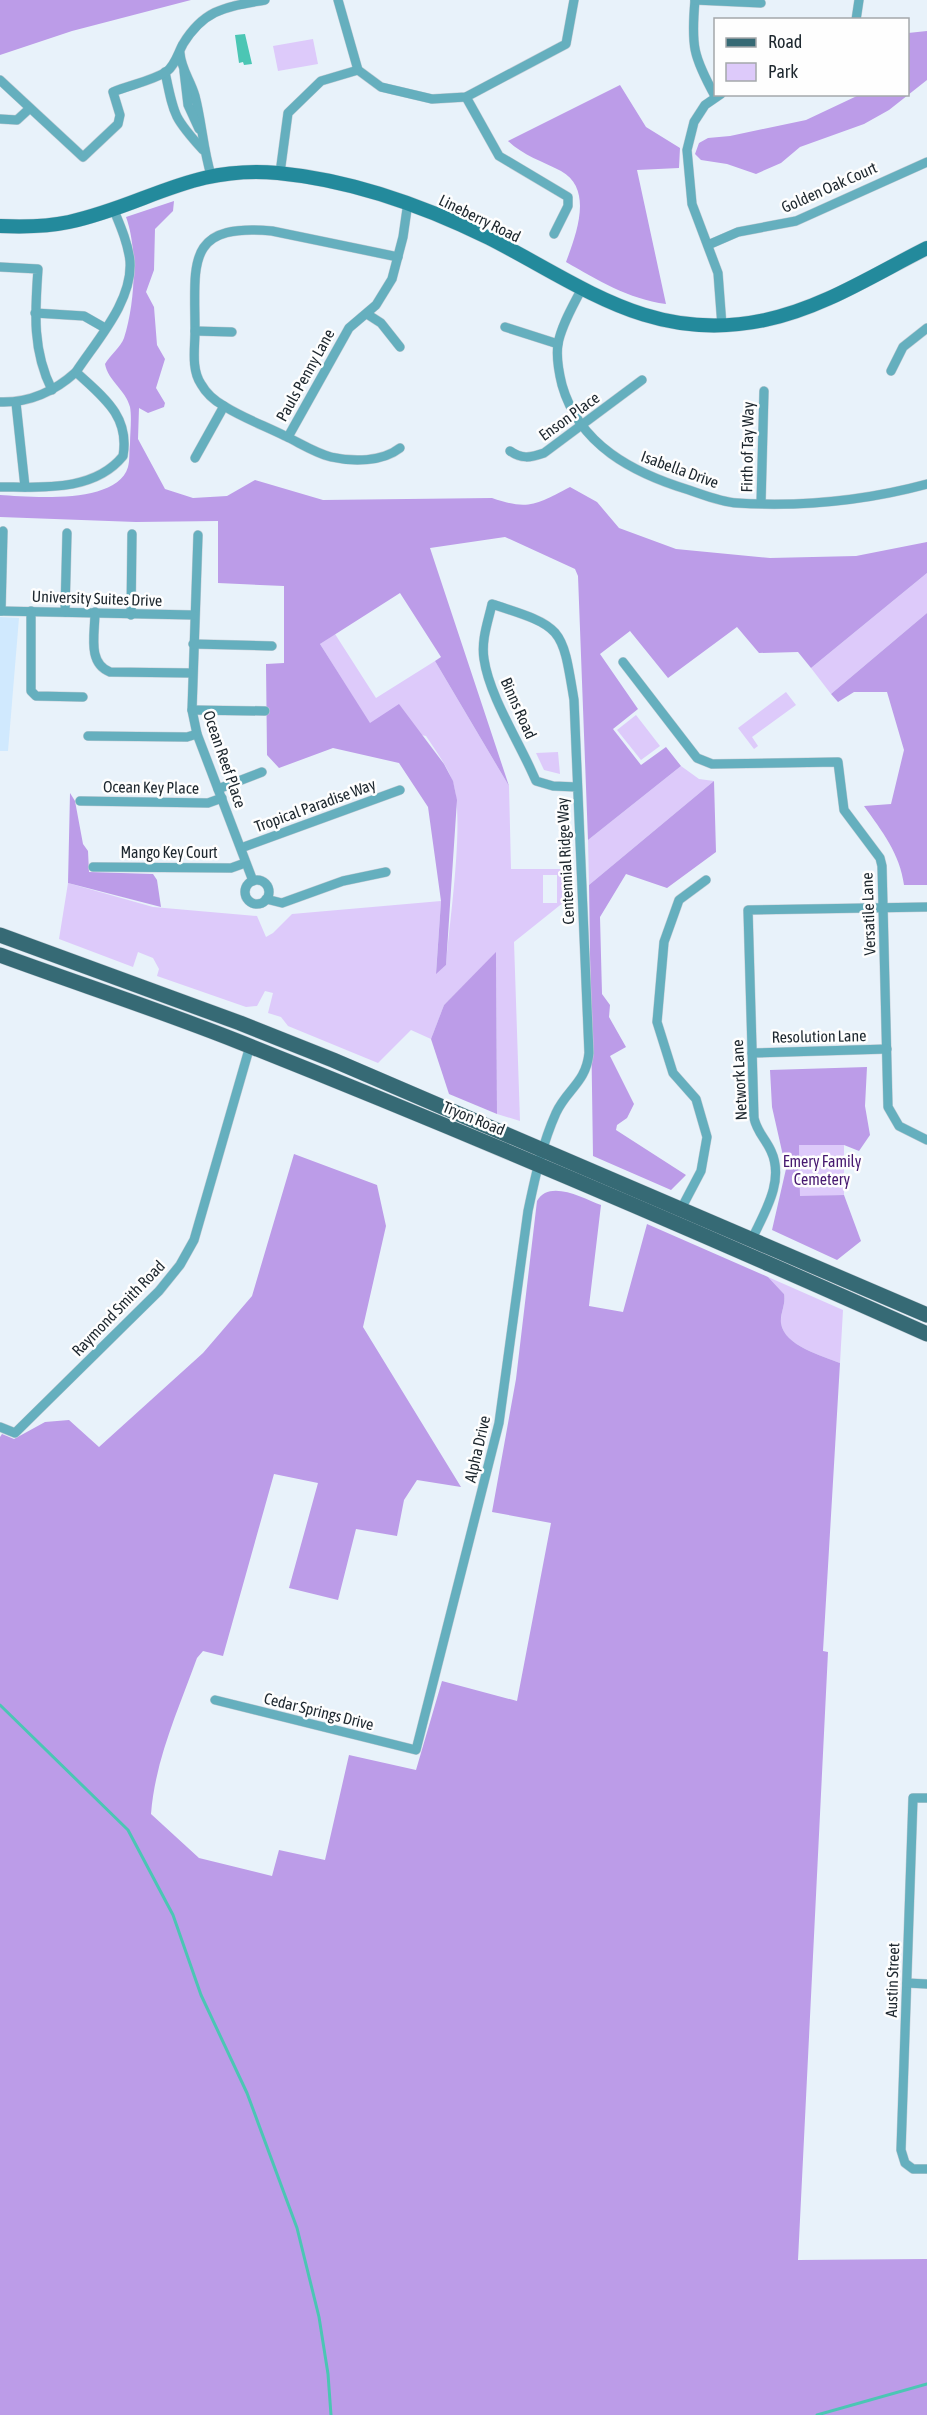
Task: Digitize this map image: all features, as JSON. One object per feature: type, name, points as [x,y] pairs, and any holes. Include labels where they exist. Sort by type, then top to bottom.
[{"type":"main road","name":"Tryon Road","points":[[0,935],[240,1023],[541,1157],[927,1334]]},
{"type":"main road","name":"Tryon Road","points":[[0,955],[250,1046],[681,1209],[927,1315]]},
{"type":"street","points":[[0,80],[83,157],[118,124],[120,115],[113,92],[165,72],[191,32],[204,18],[219,9],[265,0]]},
{"type":"street","points":[[338,0],[358,70],[381,87],[432,99],[466,97],[566,45],[574,0]]},
{"type":"street","points":[[714,88],[694,56],[691,36],[694,0],[761,3]]},
{"type":"street","points":[[856,18],[860,0]]},
{"type":"street","points":[[180,50],[184,70],[193,89],[203,150],[211,175]]},
{"type":"street","points":[[280,174],[288,113],[321,81],[358,70]]},
{"type":"street","points":[[165,72],[171,105],[178,122],[203,150]]},
{"type":"street","points":[[717,96],[694,122],[687,150],[692,204],[718,273],[722,326]]},
{"type":"street","points":[[466,97],[499,156],[568,197],[568,206],[554,234]]},
{"type":"street","points":[[0,119],[17,120],[29,109]]},
{"type":"street","name":"Golden Oak Court","points":[[708,245],[738,232],[796,221],[927,162]]},
{"type":"street","name":"Lineberry Road","points":[[0,226],[67,223],[211,175],[245,172],[280,174],[345,186],[408,202],[490,239],[581,290],[639,315],[677,323],[722,326],[763,321],[810,306],[927,248]]},
{"type":"street","name":"Pauls Penny Lane","points":[[288,437],[349,328],[367,314],[392,279],[408,202]]},
{"type":"street","points":[[0,402],[16,403],[52,390],[76,372],[126,291],[129,273],[128,250],[113,208]]},
{"type":"street","points":[[398,257],[254,229],[227,232],[209,240],[200,252],[195,268],[194,353],[200,384],[224,406],[328,457],[376,459],[392,454],[400,448]]},
{"type":"street","points":[[0,267],[38,269],[35,342],[44,374],[52,390]]},
{"type":"street","name":"Isabella Drive","points":[[581,290],[558,344],[565,396],[591,439],[615,458],[638,471],[711,497],[735,503],[786,505],[856,501],[927,484]]},
{"type":"street","points":[[35,313],[84,316],[105,327]]},
{"type":"street","points":[[367,314],[381,323],[400,347]]},
{"type":"street","points":[[505,327],[558,344]]},
{"type":"street","points":[[891,371],[903,347],[927,328]]},
{"type":"street","points":[[195,331],[232,332]]},
{"type":"street","points":[[0,487],[61,487],[116,465],[123,456],[125,445],[122,420],[114,407],[76,372]]},
{"type":"street","name":"Enson Place","points":[[510,451],[518,457],[531,457],[544,453],[642,380]]},
{"type":"street","name":"Firth of Tay Way","points":[[761,503],[764,392]]},
{"type":"street","points":[[16,403],[25,487]]},
{"type":"street","points":[[195,458],[224,406]]},
{"type":"street","points":[[0,611],[3,531]]},
{"type":"street","points":[[65,612],[67,533]]},
{"type":"street","points":[[131,615],[132,534]]},
{"type":"street","name":"Ocean Reef Place","points":[[198,535],[193,615],[192,710],[197,734],[253,881]]},
{"type":"street","name":"Centennial Ridge Way","points":[[492,604],[538,619],[562,639],[574,700],[589,1053],[585,1072],[556,1112],[541,1157]]},
{"type":"street","name":"Binns Road","points":[[492,604],[483,641],[484,660],[492,685],[536,781],[553,786],[577,787]]},
{"type":"street","name":"University Suites Drive","points":[[0,611],[193,615]]},
{"type":"street","points":[[30,611],[31,692],[36,696],[83,698]]},
{"type":"street","points":[[95,612],[95,660],[100,668],[110,672],[191,674]]},
{"type":"street","points":[[193,644],[272,646]]},
{"type":"street","name":"Versatile Lane","points":[[623,662],[704,762],[712,764],[838,762],[844,810],[880,858],[884,907],[889,1112],[898,1126],[927,1140]]},
{"type":"street","points":[[192,710],[265,711]]},
{"type":"street","points":[[88,736],[187,737],[197,734]]},
{"type":"street","points":[[218,789],[262,772]]},
{"type":"street","name":"Tropical Paradise Way","points":[[242,848],[400,790]]},
{"type":"street","name":"Ocean Key Place","points":[[80,801],[208,803],[222,798]]},
{"type":"street","name":"Mango Key Court","points":[[93,867],[231,868],[245,863]]},
{"type":"street","points":[[266,899],[269,892],[267,885],[260,880],[253,881],[247,886],[247,897],[256,903],[266,899],[282,903],[343,881],[386,872]]},
{"type":"street","points":[[681,1209],[701,1171],[707,1137],[696,1099],[673,1073],[657,1022],[664,942],[679,900],[706,880]]},
{"type":"street","points":[[884,907],[927,907]]},
{"type":"street","name":"Network Lane","points":[[753,1239],[772,1196],[775,1180],[771,1151],[757,1132],[754,1118],[748,910],[884,907]]},
{"type":"street","name":"Raymond Smith Road","points":[[0,1426],[15,1433],[159,1291],[180,1264],[194,1240],[250,1046]]},
{"type":"street","name":"Resolution Lane","points":[[752,1053],[887,1049]]},
{"type":"street","name":"Alpha Drive","points":[[416,1750],[500,1423],[528,1211],[541,1157]]},
{"type":"street","name":"Cedar Springs Drive","points":[[215,1700],[416,1750]]},
{"type":"street","name":"Austin Street","points":[[927,1798],[913,1798],[901,2150],[905,2163],[913,2169],[927,2169]]},
{"type":"street","points":[[906,1983],[927,1984]]},
{"type":"shaded area","points":[[0,0],[191,0],[72,31],[0,55]]},
{"type":"shaded area","points":[[927,31],[927,80],[909,94],[909,33]]},
{"type":"shaded area","points":[[245,34],[252,64],[244,65],[243,62],[239,63],[235,35]]},
{"type":"shaded area","points":[[620,85],[646,127],[680,148],[679,168],[637,170],[666,304],[626,293],[566,262],[580,213],[577,189],[571,179],[561,171],[527,154],[508,141]]},
{"type":"shaded area","points":[[857,96],[907,96],[889,110],[864,124],[800,147],[781,163],[756,174],[727,164],[701,160],[695,154],[699,143],[708,138],[730,136],[806,120]]},
{"type":"shaded area","points":[[174,201],[173,211],[155,229],[154,270],[146,292],[154,307],[157,345],[165,359],[156,388],[165,403],[164,407],[148,413],[139,408],[138,439],[165,489],[193,498],[227,496],[255,480],[323,500],[492,498],[524,505],[549,498],[570,487],[597,502],[619,528],[676,549],[770,558],[856,556],[927,542],[927,573],[811,668],[798,652],[759,653],[737,627],[668,678],[630,631],[600,654],[638,709],[613,729],[641,765],[666,747],[681,766],[588,840],[578,576],[575,569],[505,537],[430,548],[509,786],[435,661],[441,657],[400,593],[320,644],[370,723],[399,704],[444,764],[453,781],[457,800],[446,965],[436,974],[441,901],[428,807],[399,763],[333,748],[279,768],[267,755],[266,664],[284,663],[284,586],[218,583],[218,521],[136,522],[0,517],[0,495],[51,497],[91,493],[108,488],[121,479],[128,467],[130,407],[105,364],[123,341],[131,309],[134,260],[126,217]]},
{"type":"shaded area","points":[[927,613],[927,885],[904,885],[894,853],[864,806],[891,804],[904,750],[887,692],[854,692],[838,702],[831,694]]},
{"type":"shaded area","points":[[0,617],[19,618],[8,751],[0,751]]},
{"type":"shaded area","points":[[714,781],[716,852],[667,888],[626,874],[600,917],[602,994],[610,1005],[609,1017],[626,1047],[610,1056],[634,1104],[627,1118],[617,1125],[616,1130],[686,1175],[671,1190],[593,1156],[589,885]]},
{"type":"shaded area","points":[[70,793],[75,801],[83,844],[88,851],[89,872],[153,874],[157,880],[161,907],[68,883]]},
{"type":"shaded area","points":[[496,952],[497,1114],[449,1094],[431,1039],[444,1005]]},
{"type":"shaded area","points":[[867,1067],[865,1106],[870,1135],[859,1151],[844,1145],[799,1145],[800,1196],[844,1195],[861,1241],[837,1260],[772,1230],[786,1169],[772,1107],[770,1070]]},
{"type":"shaded area","points":[[294,1154],[377,1185],[386,1226],[363,1327],[461,1487],[417,1480],[404,1500],[397,1536],[356,1529],[338,1600],[289,1588],[318,1483],[274,1474],[223,1656],[203,1651],[197,1658],[157,1774],[151,1814],[199,1858],[272,1876],[279,1850],[325,1860],[349,1755],[416,1770],[442,1681],[517,1701],[551,1523],[492,1512],[516,1379],[537,1201],[542,1195],[550,1191],[567,1192],[601,1205],[589,1306],[623,1312],[647,1224],[768,1277],[784,1294],[781,1323],[789,1338],[805,1349],[840,1363],[823,1651],[828,1652],[798,2260],[927,2259],[927,2415],[0,2415],[0,1437],[2,1434],[14,1439],[45,1422],[69,1420],[99,1447],[203,1353],[252,1296]]},
{"type":"green space","points":[[313,39],[318,64],[278,71],[273,46]]},
{"type":"green space","points":[[927,573],[927,613],[831,694],[811,668]]},
{"type":"green space","points":[[335,634],[376,698],[435,661],[509,786],[511,869],[563,869],[564,902],[514,942],[520,1121],[497,1114],[496,953],[444,1005],[431,1039],[411,1030],[378,1063],[288,1026],[281,1017],[268,1013],[273,993],[265,991],[257,1006],[246,1007],[157,976],[159,969],[153,958],[138,952],[133,967],[59,939],[68,883],[153,907],[257,916],[266,937],[292,914],[441,901],[436,973],[446,965],[457,843],[456,796],[452,780],[426,736],[370,724],[320,644]],"holes":[[[543,875],[557,875],[557,903],[543,903]]]},
{"type":"green space","points":[[786,692],[796,705],[752,737],[758,746],[754,749],[738,728]]},
{"type":"green space","points":[[636,715],[660,746],[641,760],[617,730]]},
{"type":"green space","points":[[558,752],[560,774],[544,770],[536,753]]},
{"type":"green space","points":[[681,766],[699,779],[714,781],[589,885],[588,840]]},
{"type":"green space","name":"Emery Family Cemetery","points":[[799,1145],[844,1145],[844,1195],[800,1197]]},
{"type":"green space","points":[[768,1277],[843,1310],[840,1363],[805,1349],[789,1338],[781,1323],[784,1294]]},
{"type":"waterway","points":[[0,1705],[128,1830],[173,1915],[201,1995],[247,2093],[297,2228],[319,2317],[328,2374],[331,2415]]},
{"type":"waterway","points":[[817,2415],[927,2384]]}]
